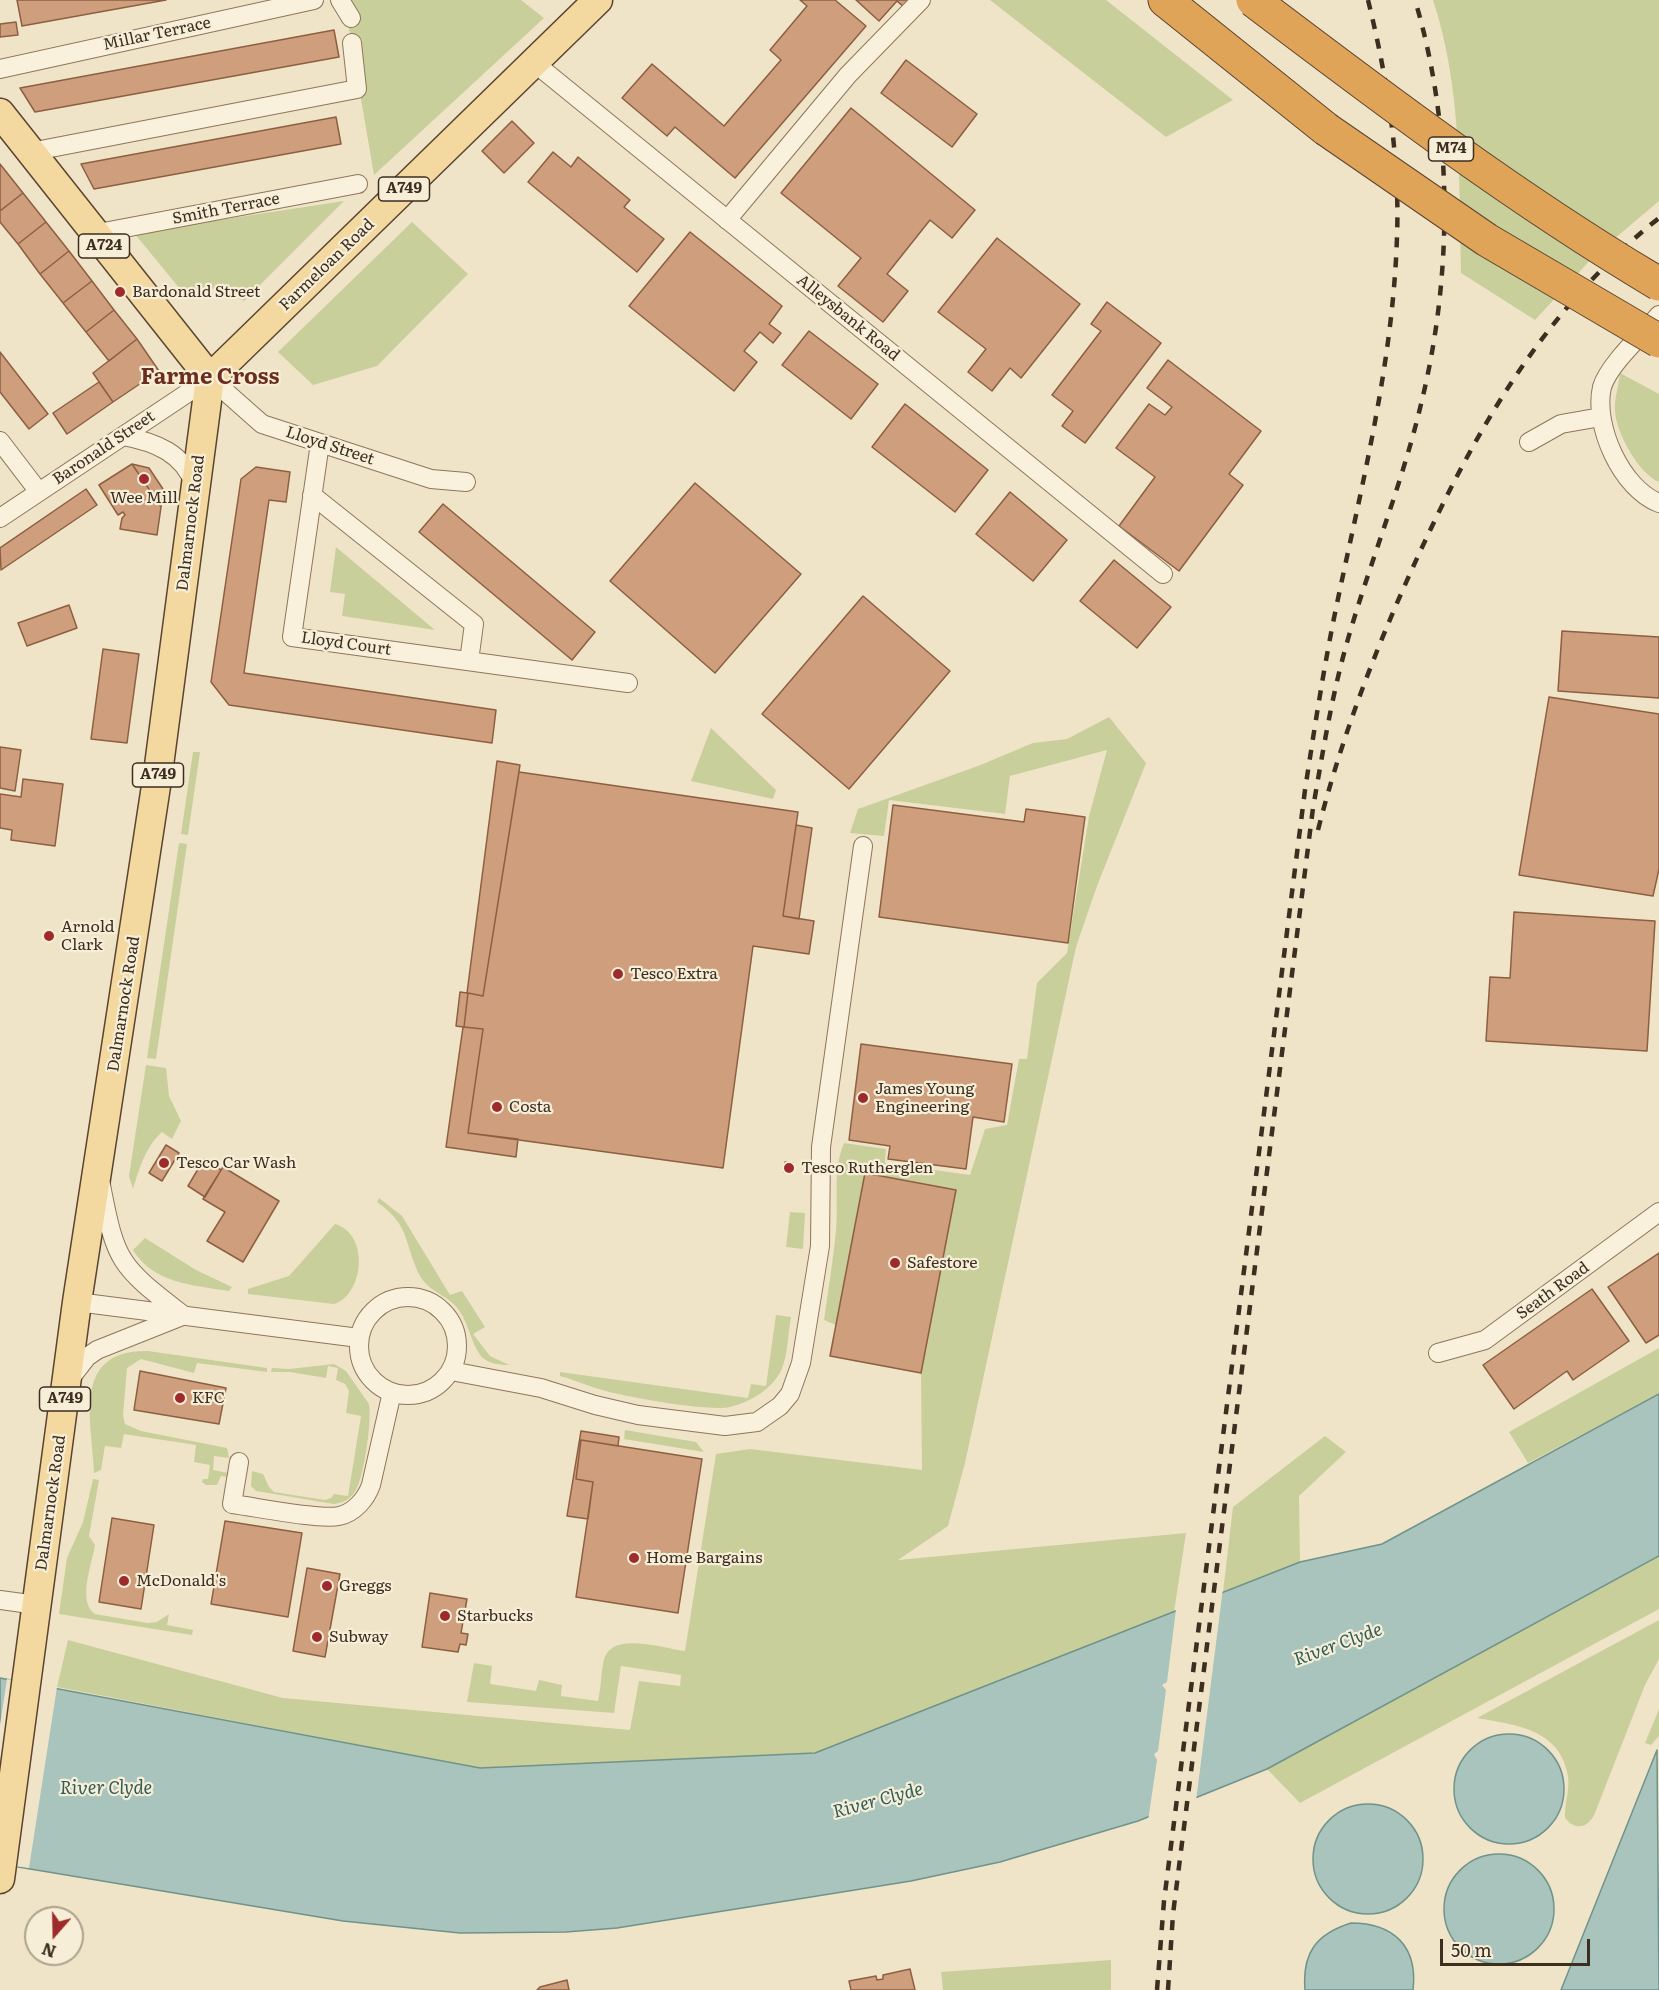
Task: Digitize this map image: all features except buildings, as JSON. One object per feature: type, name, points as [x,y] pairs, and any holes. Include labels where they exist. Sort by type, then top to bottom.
[{"type":"highway","points":[[1165,0],[1326,129],[1487,240],[1659,341]]},
{"type":"highway","name":"M74","points":[[1253,0],[1428,132],[1517,195],[1659,284]]},
{"type":"main road","name":"Farmeloan Road","points":[[210,378],[592,2]]},
{"type":"main road","name":"A724","points":[[0,113],[93,234],[210,378]]},
{"type":"main road","name":"Dalmarnock Road","points":[[35,1617],[77,1302],[136,933],[210,378]]},
{"type":"main road","name":"A749","points":[[0,1879],[35,1617]]},
{"type":"street","name":"Millar Terrace","points":[[0,69],[314,0]]},
{"type":"street","points":[[340,0],[351,18]]},
{"type":"street","points":[[727,220],[849,75],[921,0]]},
{"type":"street","points":[[30,152],[357,89],[352,43]]},
{"type":"street","name":"Alleysbank Road","points":[[532,61],[1164,574]]},
{"type":"street","name":"Smith Terrace","points":[[93,234],[358,184]]},
{"type":"street","points":[[1659,315],[1612,368],[1602,387],[1601,417],[1618,467],[1648,499],[1659,503]]},
{"type":"street","name":"Baronald Street","points":[[0,519],[210,378]]},
{"type":"street","name":"Lloyd Street","points":[[210,378],[262,424],[431,479],[466,482]]},
{"type":"street","points":[[1529,442],[1561,424],[1601,417]]},
{"type":"street","points":[[123,436],[143,440],[169,451],[186,466],[195,488]]},
{"type":"street","points":[[0,441],[39,492]]},
{"type":"street","name":"Lloyd Court","points":[[320,443],[292,637],[628,683]]},
{"type":"street","points":[[312,495],[474,624],[469,661]]},
{"type":"street","points":[[451,1371],[541,1388],[595,1406],[638,1415],[705,1424],[743,1425],[763,1418],[780,1406],[791,1391],[801,1363],[820,1246],[821,1147],[862,846]]},
{"type":"street","points":[[98,1170],[112,1239],[120,1257],[139,1281],[185,1316]]},
{"type":"street","name":"Seath Road","points":[[1438,1353],[1485,1340],[1659,1212]]},
{"type":"street","points":[[402,1297],[429,1301],[440,1308],[456,1330],[458,1344],[451,1371],[440,1384],[426,1392],[409,1395],[392,1392],[377,1384],[366,1371],[360,1355],[359,1338],[367,1318],[382,1304],[402,1297]]},
{"type":"street","points":[[77,1302],[359,1338]]},
{"type":"street","points":[[67,1382],[87,1357],[98,1350],[185,1316]]},
{"type":"street","points":[[239,1462],[232,1504],[329,1517],[345,1514],[364,1499],[371,1485],[392,1392]]},
{"type":"street","points":[[0,1600],[35,1617]]},
{"type":"green space","points":[[344,0],[521,0],[544,18],[374,175]]},
{"type":"green space","points":[[990,0],[1106,0],[1233,100],[1166,137]]},
{"type":"green space","points":[[1433,0],[1659,0],[1659,201],[1594,256],[1535,320],[1461,273],[1459,170],[1454,101],[1442,33]]},
{"type":"green space","points":[[344,201],[244,301],[216,288],[185,295],[134,233]]},
{"type":"green space","points":[[412,222],[468,274],[377,366],[313,385],[278,352]]},
{"type":"green space","points":[[1620,373],[1659,394],[1659,482],[1651,478],[1637,462],[1619,430],[1615,406]]},
{"type":"green space","points":[[336,547],[435,630],[342,616],[345,594],[330,592]]},
{"type":"green space","points":[[1109,717],[1146,763],[1097,886],[1076,947],[965,1463],[948,1526],[898,1560],[1186,1533],[1174,1612],[815,1753],[480,1768],[57,1687],[68,1640],[283,1698],[630,1730],[639,1681],[680,1686],[681,1675],[621,1666],[614,1713],[467,1702],[474,1663],[492,1666],[490,1684],[536,1691],[539,1680],[562,1685],[561,1696],[598,1701],[604,1659],[609,1650],[627,1643],[639,1643],[685,1651],[716,1454],[750,1449],[922,1470],[921,1373],[956,1190],[865,1173],[836,1325],[824,1320],[836,1231],[837,1176],[840,1154],[844,1143],[886,1149],[885,1163],[970,1175],[985,1129],[1007,1125],[1019,1059],[1027,1059],[1037,983],[1067,953],[1089,816],[1107,750],[1010,776],[1005,814],[889,800],[884,836],[850,833],[858,809],[978,766],[1033,743],[1067,739]]},
{"type":"green space","points":[[711,728],[776,790],[773,799],[691,781]]},
{"type":"green space","points":[[193,752],[200,752],[188,835],[181,834]]},
{"type":"green space","points":[[179,843],[187,844],[156,1059],[147,1058]]},
{"type":"green space","points":[[146,1065],[166,1068],[169,1096],[181,1121],[172,1139],[162,1132],[156,1138],[147,1151],[133,1189],[129,1176]]},
{"type":"green space","points":[[379,1198],[402,1216],[450,1295],[462,1291],[485,1327],[473,1334],[490,1356],[509,1365],[492,1363],[479,1354],[458,1309],[428,1286],[420,1276],[402,1228],[396,1219],[377,1202]]},
{"type":"green space","points":[[790,1212],[805,1213],[803,1249],[786,1247]]},
{"type":"green space","points":[[335,1224],[346,1230],[354,1239],[358,1251],[357,1277],[352,1289],[344,1298],[334,1304],[248,1294],[248,1289],[289,1276]]},
{"type":"green space","points":[[145,1238],[196,1270],[232,1287],[229,1291],[202,1287],[175,1281],[152,1270],[133,1250]]},
{"type":"green space","points":[[776,1315],[791,1317],[781,1371],[772,1384],[759,1394],[730,1407],[703,1407],[642,1399],[595,1388],[560,1376],[560,1372],[748,1398],[751,1384],[766,1386]]},
{"type":"green space","points":[[1659,1348],[1659,1394],[1528,1463],[1509,1432]]},
{"type":"green space","points":[[148,1351],[267,1368],[267,1372],[197,1363],[194,1373],[141,1359],[127,1368],[123,1415],[125,1424],[141,1431],[227,1448],[229,1458],[214,1456],[213,1470],[228,1473],[227,1477],[221,1476],[217,1485],[206,1485],[202,1482],[203,1479],[208,1479],[210,1465],[194,1462],[196,1445],[124,1434],[121,1448],[105,1446],[101,1470],[94,1473],[90,1413],[91,1393],[96,1376],[106,1363],[123,1354]]},
{"type":"green space","points":[[334,1364],[346,1371],[369,1404],[366,1450],[361,1476],[354,1493],[345,1501],[334,1504],[256,1491],[251,1486],[252,1471],[263,1474],[274,1492],[325,1500],[334,1494],[348,1496],[361,1416],[346,1413],[349,1391],[345,1384],[336,1380],[338,1368],[328,1366],[326,1378],[290,1372],[271,1372],[272,1368],[289,1369]]},
{"type":"green space","points":[[625,1430],[696,1442],[704,1452],[624,1439]]},
{"type":"green space","points":[[1325,1436],[1346,1452],[1299,1496],[1300,1562],[1223,1592],[1233,1507]]},
{"type":"green space","points":[[93,1479],[99,1480],[89,1536],[95,1545],[86,1592],[90,1608],[95,1614],[148,1623],[157,1622],[169,1614],[167,1625],[193,1630],[192,1635],[59,1614],[67,1558],[83,1522]]},
{"type":"green space","points":[[1659,1556],[1659,1609],[1300,1803],[1267,1769]]},
{"type":"green space","points":[[1659,1620],[1659,1659],[1645,1685],[1595,1813],[1586,1824],[1573,1825],[1565,1818],[1568,1776],[1556,1748],[1546,1739],[1521,1727],[1477,1718]]},
{"type":"green space","points":[[1659,1709],[1659,1736],[1651,1745],[1645,1743]]},
{"type":"green space","points":[[1111,1960],[1111,1990],[943,1990],[941,1972]]},
{"type":"water","name":"River Clyde","points":[[1659,1394],[1659,1556],[1267,1769],[1138,1821],[1000,1862],[911,1881],[617,1928],[566,1932],[460,1933],[343,1921],[0,1864],[0,1678],[480,1768],[815,1753],[1300,1562],[1382,1544]]},
{"type":"water","points":[[1509,1734],[1530,1738],[1548,1750],[1560,1768],[1564,1789],[1560,1810],[1548,1828],[1530,1840],[1509,1844],[1488,1840],[1470,1828],[1458,1810],[1454,1789],[1458,1768],[1470,1750],[1488,1738]]},
{"type":"water","points":[[1657,1750],[1659,1990],[1561,1990]]},
{"type":"water","points":[[1368,1804],[1389,1808],[1407,1820],[1419,1838],[1423,1859],[1419,1880],[1407,1898],[1389,1910],[1368,1914],[1347,1910],[1329,1898],[1317,1880],[1313,1859],[1317,1838],[1329,1820],[1347,1808]]},
{"type":"water","points":[[1499,1854],[1520,1858],[1538,1870],[1550,1888],[1554,1909],[1550,1930],[1538,1948],[1520,1960],[1499,1964],[1478,1960],[1460,1948],[1448,1930],[1444,1909],[1448,1888],[1460,1870],[1478,1858]]},
{"type":"water","points":[[1351,1923],[1380,1927],[1400,1940],[1411,1961],[1414,1975],[1413,1990],[1305,1990],[1306,1965],[1314,1947],[1329,1933]]},
{"type":"pier","points":[[1223,1588],[1196,1801],[1148,1821],[1157,1760],[1154,1754],[1158,1751],[1166,1690],[1162,1685],[1167,1682],[1176,1609]]},
{"type":"pier","points":[[7,1679],[57,1687],[29,1868],[0,1864],[0,1725]]},
{"type":"railway","points":[[1157,1990],[1164,1901],[1305,790],[1329,643],[1376,417],[1390,328],[1397,237],[1396,177],[1391,118],[1368,0]]},
{"type":"railway","points":[[1168,1990],[1173,1914],[1313,808],[1342,660],[1414,431],[1432,351],[1439,301],[1443,251],[1442,149],[1427,48],[1415,0]]},
{"type":"railway","points":[[1318,830],[1348,729],[1385,632],[1436,517],[1487,422],[1515,377],[1580,293],[1617,254],[1659,218]]},
{"type":"place","name":"Bardonald Street","points":[[120,292]]},
{"type":"place","name":"Wee Mill","points":[[144,479]]},
{"type":"place","name":"Arnold Clark","points":[[49,936]]},
{"type":"place","name":"Tesco Extra","points":[[618,974]]},
{"type":"place","name":"James Young Engineering","points":[[863,1098]]},
{"type":"place","name":"Costa","points":[[497,1107]]},
{"type":"place","name":"Tesco Car Wash","points":[[164,1163]]},
{"type":"place","name":"Tesco Rutherglen","points":[[789,1168]]},
{"type":"place","name":"Safestore","points":[[895,1263]]},
{"type":"place","name":"KFC","points":[[180,1398]]},
{"type":"place","name":"Home Bargains","points":[[634,1558]]},
{"type":"place","name":"McDonald's","points":[[124,1581]]},
{"type":"place","name":"Greggs","points":[[327,1586]]},
{"type":"place","name":"Starbucks","points":[[445,1616]]},
{"type":"place","name":"Subway","points":[[317,1637]]},
{"type":"district","name":"Farme Cross","points":[[210,378]]}]
